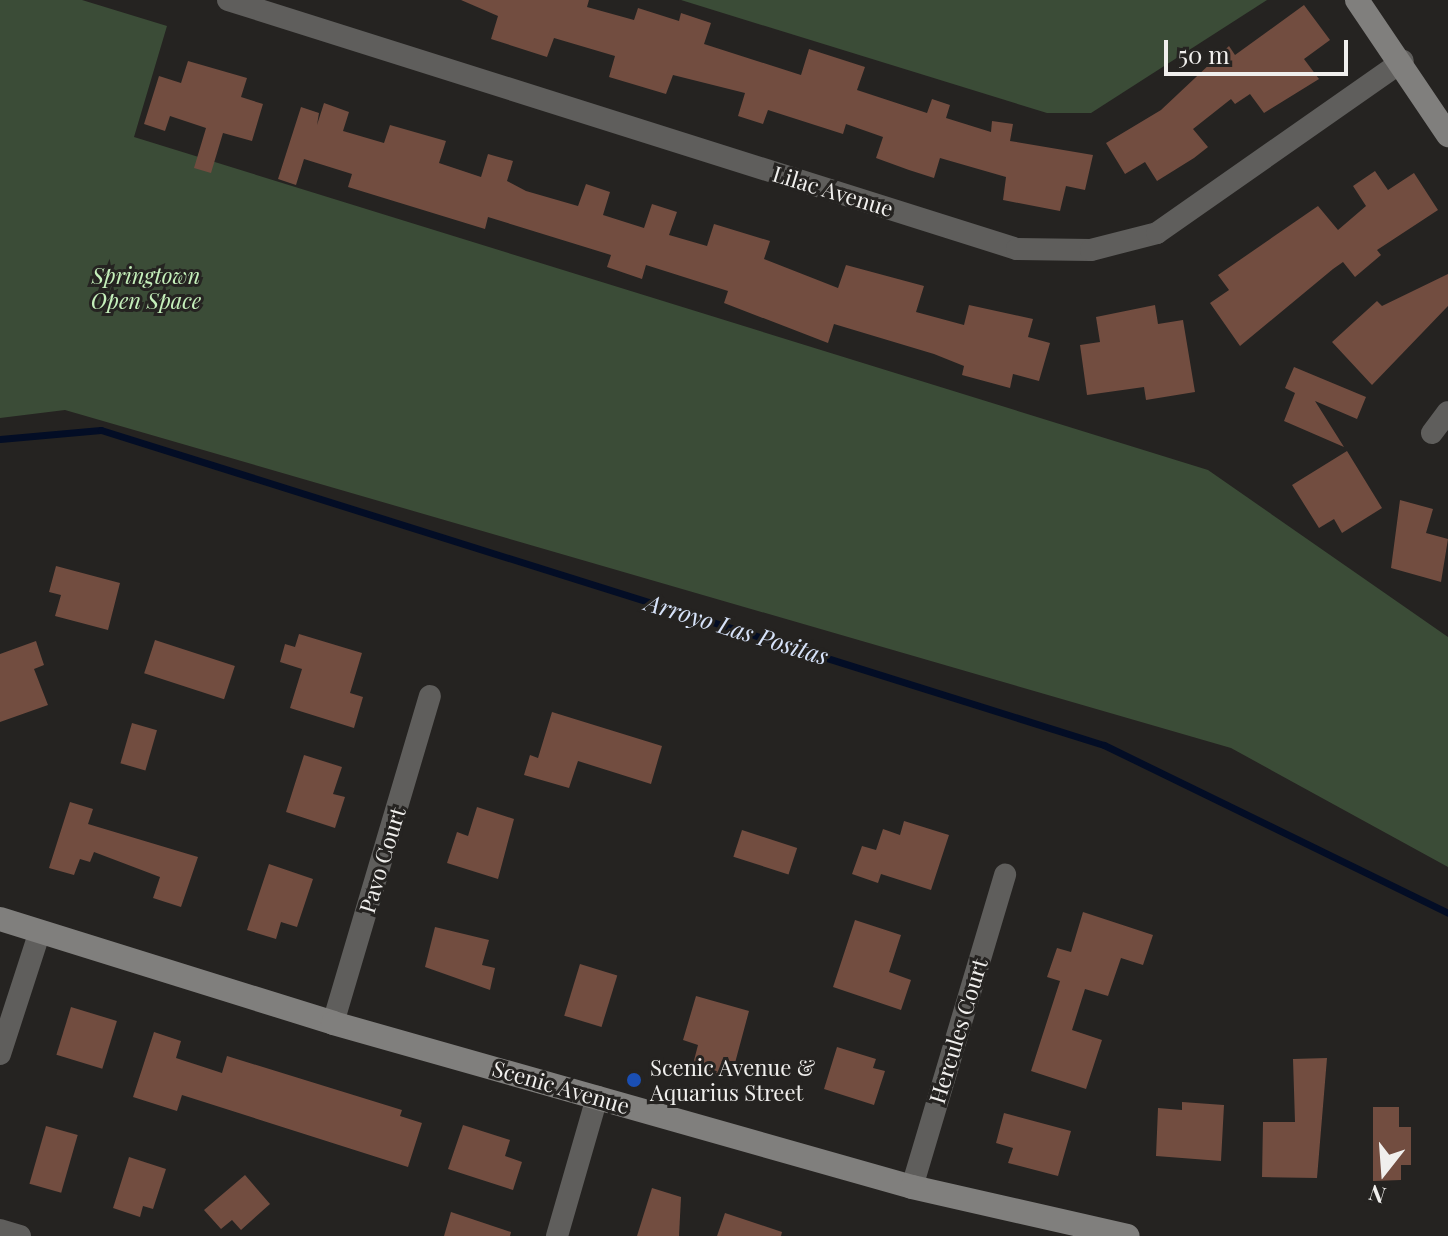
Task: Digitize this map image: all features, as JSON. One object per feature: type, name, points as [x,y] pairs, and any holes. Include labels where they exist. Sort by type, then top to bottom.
[{"type":"street","name":"Lilac Avenue","points":[[228,0],[1017,249],[1091,250],[1157,233],[1403,61]]},
{"type":"street","points":[[1357,0],[1403,61],[1448,135]]},
{"type":"street","points":[[1432,433],[1448,412]]},
{"type":"street","name":"Pavo Court","points":[[333,1023],[430,696]]},
{"type":"street","name":"Hercules Court","points":[[912,1187],[1005,875]]},
{"type":"street","name":"Scenic Avenue","points":[[0,919],[333,1023],[912,1187],[1127,1236]]},
{"type":"street","points":[[0,1054],[40,931]]},
{"type":"street","points":[[557,1236],[597,1097]]},
{"type":"street","points":[[0,1230],[20,1236]]},
{"type":"green space","name":"Springtown Open Space","points":[[0,0],[82,0],[167,26],[134,137],[1208,470],[1448,637],[1448,867],[1231,748],[65,410],[0,418]]},
{"type":"green space","points":[[681,0],[1267,0],[1091,113],[1047,113]]},
{"type":"building","points":[[461,0],[589,0],[587,7],[634,20],[638,8],[679,21],[681,13],[711,23],[704,44],[801,75],[809,49],[865,67],[857,90],[927,113],[932,99],[950,105],[946,118],[991,132],[992,121],[1013,124],[1010,141],[1093,155],[1085,190],[1066,186],[1060,211],[1003,200],[1006,177],[940,158],[934,178],[909,170],[876,158],[883,137],[846,124],[843,134],[768,110],[763,124],[738,116],[745,93],[673,75],[666,94],[609,77],[615,56],[554,38],[547,57],[491,39],[498,16]]},
{"type":"building","points":[[1304,5],[1330,40],[1304,59],[1319,79],[1264,113],[1250,94],[1235,104],[1231,99],[1193,129],[1208,147],[1194,158],[1157,181],[1145,162],[1125,174],[1106,143],[1161,110],[1229,46],[1235,55]]},
{"type":"building","points":[[188,61],[247,78],[241,97],[263,104],[252,141],[223,133],[211,173],[194,168],[206,128],[170,116],[165,131],[144,124],[159,76],[181,83]]},
{"type":"building","points":[[324,103],[349,112],[343,131],[384,143],[390,125],[446,141],[439,163],[481,177],[488,154],[513,161],[507,181],[526,191],[578,206],[586,184],[610,192],[603,215],[644,228],[652,204],[677,212],[669,235],[707,246],[714,224],[770,241],[764,259],[838,288],[846,265],[924,286],[916,312],[964,325],[969,305],[1033,319],[1028,337],[1050,343],[1039,381],[1013,374],[1010,388],[962,375],[964,366],[934,354],[834,324],[828,343],[724,303],[728,291],[646,265],[642,279],[607,267],[611,255],[488,217],[485,229],[348,187],[352,174],[304,159],[296,185],[278,179],[301,107],[319,113],[317,125]]},
{"type":"building","points":[[1375,171],[1388,190],[1414,173],[1438,210],[1377,250],[1381,255],[1355,277],[1343,262],[1240,346],[1210,303],[1229,290],[1218,275],[1318,206],[1338,230],[1366,206],[1353,186]]},
{"type":"building","points":[[1448,274],[1448,306],[1372,385],[1332,342],[1377,301],[1382,306]]},
{"type":"building","points":[[1155,305],[1158,324],[1183,320],[1195,392],[1146,400],[1144,387],[1087,395],[1080,345],[1100,342],[1096,317]]},
{"type":"building","points":[[1294,367],[1366,397],[1357,419],[1315,401],[1344,447],[1284,421],[1295,393],[1285,388]]},
{"type":"building","points":[[1347,451],[1382,508],[1342,533],[1334,519],[1319,528],[1292,485]]},
{"type":"building","points":[[1400,500],[1433,509],[1426,533],[1448,539],[1441,582],[1391,568]]},
{"type":"building","points":[[56,566],[120,583],[108,630],[55,616],[61,595],[49,592]]},
{"type":"building","points":[[299,634],[362,653],[350,693],[363,697],[354,728],[290,708],[302,669],[280,662],[285,644],[295,647]]},
{"type":"building","points":[[155,640],[235,666],[224,699],[144,673]]},
{"type":"building","points":[[36,641],[44,665],[34,669],[48,705],[0,722],[0,654]]},
{"type":"building","points":[[552,712],[662,746],[651,784],[578,761],[569,788],[524,775],[530,755],[538,758]]},
{"type":"building","points":[[132,723],[157,730],[145,771],[120,763]]},
{"type":"building","points":[[304,755],[342,767],[333,794],[345,797],[335,828],[286,812]]},
{"type":"building","points":[[70,802],[93,809],[88,824],[198,857],[181,907],[153,898],[160,877],[94,852],[90,862],[80,859],[74,875],[49,868]]},
{"type":"building","points":[[477,807],[514,819],[498,879],[447,863],[457,832],[468,836]]},
{"type":"building","points":[[904,821],[949,835],[931,890],[881,874],[878,883],[852,874],[862,846],[876,850],[883,829],[900,835]]},
{"type":"building","points":[[742,830],[797,848],[789,875],[733,857]]},
{"type":"building","points":[[269,864],[313,879],[297,927],[281,922],[276,939],[247,930]]},
{"type":"building","points":[[1083,912],[1153,935],[1143,965],[1121,958],[1108,996],[1085,989],[1072,1030],[1102,1040],[1086,1089],[1031,1071],[1060,981],[1047,977],[1057,948],[1071,952]]},
{"type":"building","points":[[855,920],[901,935],[889,972],[911,980],[901,1010],[833,987]]},
{"type":"building","points":[[435,927],[489,940],[482,965],[495,968],[490,990],[425,967]]},
{"type":"building","points":[[580,964],[617,975],[602,1027],[564,1016]]},
{"type":"building","points":[[696,996],[749,1011],[735,1063],[723,1060],[718,1076],[692,1068],[698,1045],[683,1040]]},
{"type":"building","points":[[71,1007],[117,1021],[102,1069],[56,1055]]},
{"type":"building","points":[[154,1032],[181,1041],[176,1058],[222,1073],[227,1056],[402,1110],[400,1116],[422,1123],[408,1167],[182,1095],[177,1111],[133,1097]]},
{"type":"building","points":[[837,1047],[876,1059],[873,1068],[885,1071],[874,1105],[824,1089]]},
{"type":"building","points":[[1327,1058],[1317,1178],[1262,1177],[1263,1122],[1295,1122],[1293,1059]]},
{"type":"building","points":[[1182,1102],[1224,1105],[1221,1161],[1156,1156],[1158,1108],[1182,1110]]},
{"type":"building","points":[[1373,1107],[1399,1107],[1399,1127],[1411,1127],[1411,1165],[1401,1165],[1401,1180],[1373,1181]]},
{"type":"building","points":[[1004,1113],[1071,1131],[1058,1176],[1008,1163],[1013,1148],[996,1143]]},
{"type":"building","points":[[463,1125],[510,1140],[505,1156],[522,1162],[513,1190],[448,1169]]},
{"type":"building","points":[[46,1126],[78,1135],[61,1193],[29,1184]]},
{"type":"building","points":[[129,1157],[166,1169],[153,1209],[143,1206],[140,1217],[113,1208]]},
{"type":"building","points":[[245,1175],[270,1204],[241,1230],[232,1220],[221,1229],[204,1210]]},
{"type":"building","points":[[652,1188],[681,1197],[679,1236],[637,1236]]},
{"type":"building","points":[[451,1212],[511,1232],[510,1236],[444,1236]]},
{"type":"building","points":[[725,1213],[782,1232],[781,1236],[717,1236]]},
{"type":"waterway","name":"Arroyo Las Positas","points":[[0,439],[101,430],[1104,745],[1448,913]]},
{"type":"place","name":"Scenic Avenue & Aquarius Street","points":[[634,1080]]}]
